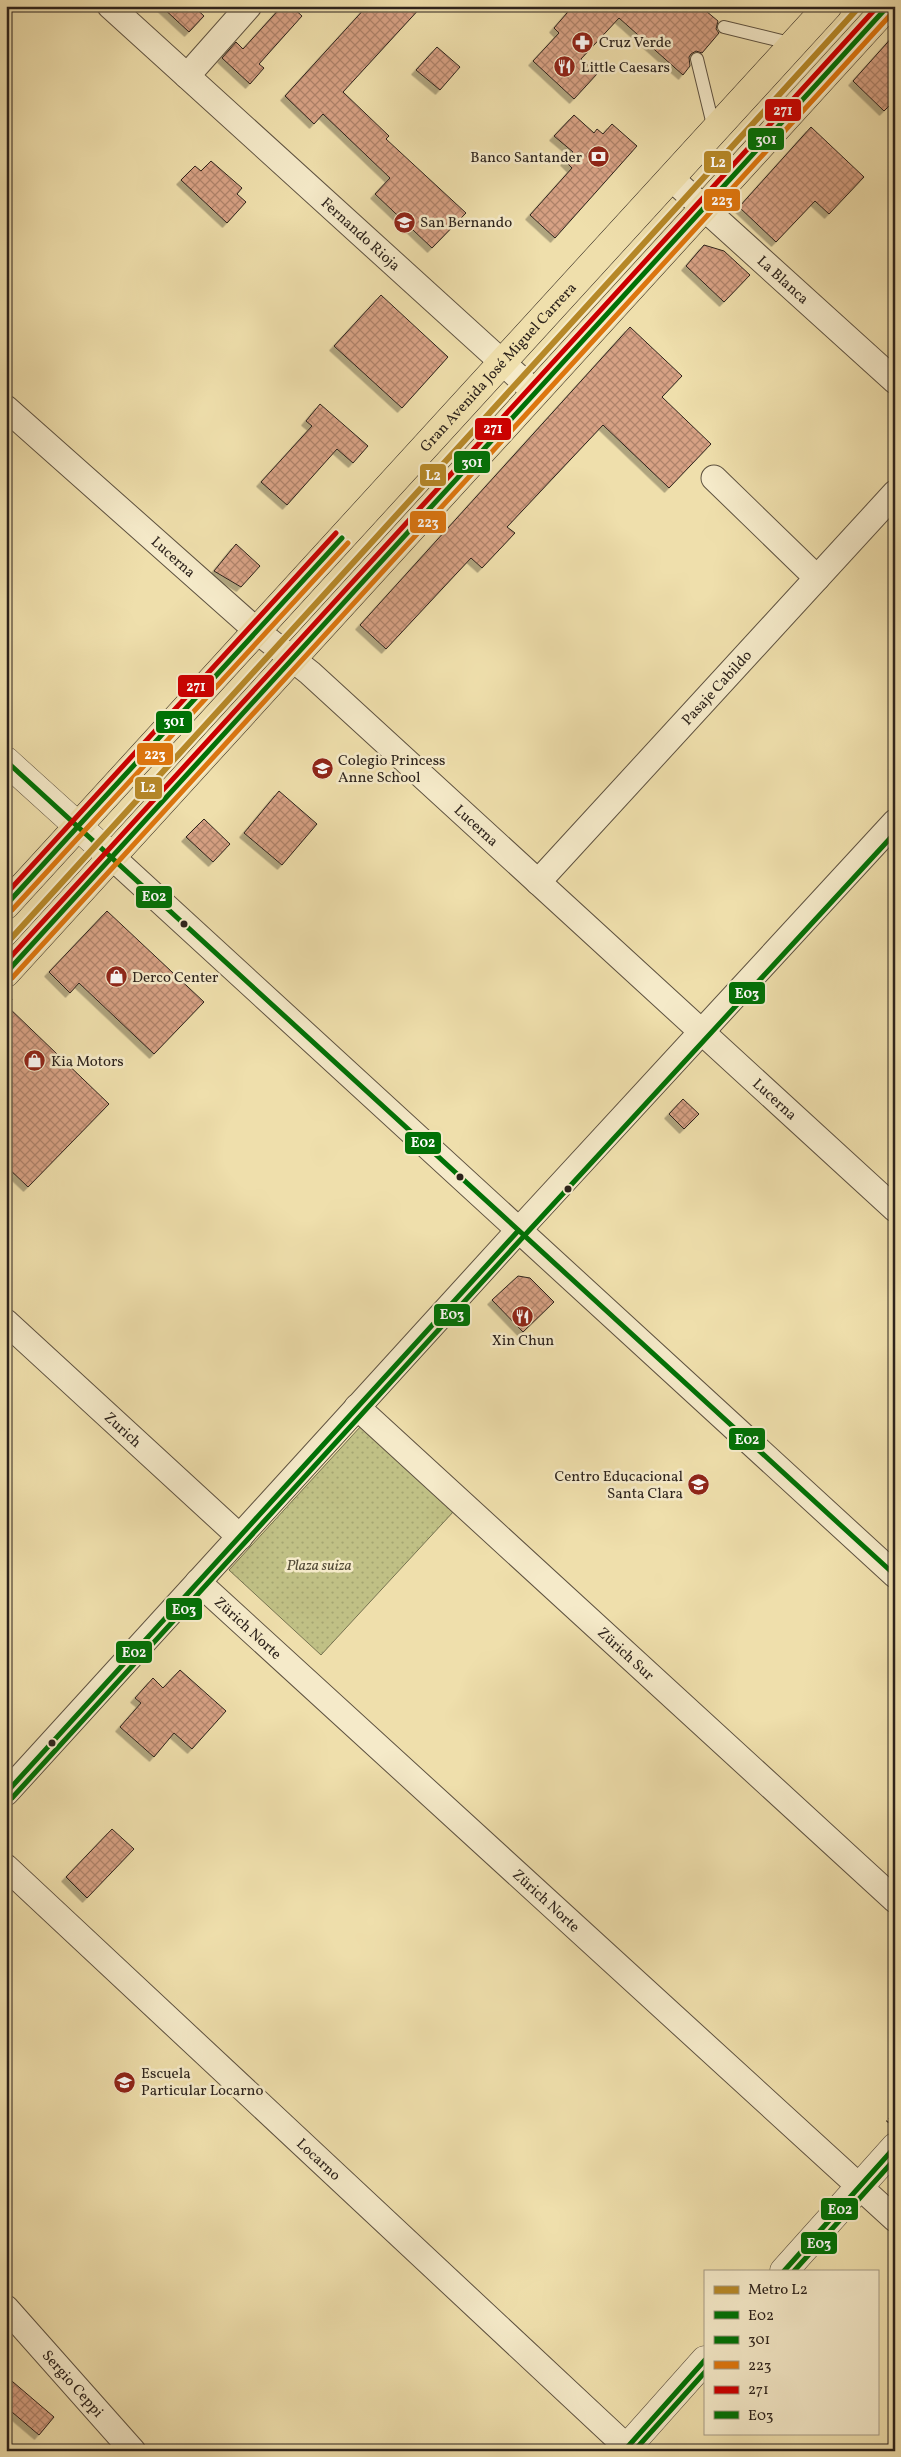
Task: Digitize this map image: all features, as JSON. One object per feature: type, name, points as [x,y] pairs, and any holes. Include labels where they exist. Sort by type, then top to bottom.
[{"type":"main road","name":"Gran Avenida José Miguel Carrera","points":[[6,905],[828,6]]},
{"type":"main road","points":[[6,973],[888,6]]},
{"type":"street","name":"Fernando Rioja","points":[[110,6],[536,393]]},
{"type":"street","points":[[187,76],[249,6]]},
{"type":"street","name":"La Blanca","points":[[672,178],[895,381]]},
{"type":"street","name":"Lucerna","points":[[6,408],[257,630],[293,658],[895,1209]]},
{"type":"street","points":[[714,478],[817,578]]},
{"type":"street","name":"Pasaje Cabildo","points":[[538,882],[895,493]]},
{"type":"street","points":[[6,761],[895,1575]]},
{"type":"street","points":[[6,1793],[518,1231],[895,822]]},
{"type":"street","name":"Zurich","points":[[6,1322],[240,1537]]},
{"type":"street","name":"Zürich Sur","points":[[358,1407],[895,1900]]},
{"type":"street","name":"Zürich Norte","points":[[198,1582],[895,2220]]},
{"type":"street","name":"Locarno","points":[[6,1867],[627,2450]]},
{"type":"street","points":[[785,2270],[895,2147]]},
{"type":"street","name":"Sergio Ceppi","points":[[9,2316],[133,2451]]},
{"type":"street","points":[[627,2450],[704,2361]]},
{"type":"lane","points":[[724,27],[794,44]]},
{"type":"lane","points":[[697,59],[714,132]]},
{"type":"green space","name":"Plaza suiza","points":[[361,1426],[454,1511],[321,1655],[229,1570]]},
{"type":"building","points":[[161,6],[193,6],[204,16],[189,32]]},
{"type":"building","points":[[282,6],[291,6],[302,16],[259,64],[264,68],[250,84],[222,58],[236,42],[243,49]]},
{"type":"building","points":[[367,6],[422,6],[343,92],[389,136],[386,139],[466,213],[432,248],[375,194],[390,178],[323,114],[314,124],[285,96]]},
{"type":"building","points":[[573,6],[700,6],[718,21],[716,29],[719,33],[702,53],[696,51],[691,54],[689,57],[690,66],[683,75],[619,18],[581,59],[597,74],[574,99],[533,61],[559,33],[554,28]]},
{"type":"building","points":[[895,34],[895,100],[884,111],[853,81]]},
{"type":"building","points":[[437,47],[460,67],[440,90],[416,70]]},
{"type":"building","name":"Banco Santander","points":[[574,115],[594,133],[597,129],[603,134],[612,124],[637,146],[555,238],[530,215],[572,168],[565,161],[573,152],[554,136]]},
{"type":"building","points":[[811,127],[864,177],[829,214],[815,201],[776,242],[739,207]]},
{"type":"building","points":[[211,161],[242,188],[237,194],[246,202],[227,223],[181,180],[195,166],[201,171]]},
{"type":"building","points":[[704,245],[724,251],[750,275],[724,302],[686,266]]},
{"type":"building","points":[[381,295],[448,357],[402,408],[334,346]]},
{"type":"building","points":[[630,327],[682,376],[662,397],[711,444],[669,488],[603,425],[507,527],[515,533],[482,568],[471,558],[386,649],[360,625]]},
{"type":"building","points":[[320,404],[368,446],[353,463],[337,449],[287,505],[261,482],[312,426],[306,421]]},
{"type":"building","points":[[236,544],[260,566],[241,587],[214,571]]},
{"type":"building","points":[[279,791],[317,824],[282,865],[244,833]]},
{"type":"building","points":[[204,819],[230,844],[213,862],[186,837]]},
{"type":"building","name":"Derco Center","points":[[107,911],[204,1002],[154,1054],[79,983],[70,993],[49,972]]},
{"type":"building","name":"Kia Motors","points":[[6,1005],[109,1104],[28,1187],[6,1166]]},
{"type":"building","points":[[683,1099],[699,1114],[684,1129],[669,1114]]},
{"type":"building","name":"Xin Chun","points":[[518,1276],[530,1278],[554,1302],[523,1332],[492,1300]]},
{"type":"building","points":[[180,1670],[226,1711],[192,1749],[174,1733],[154,1757],[120,1727],[141,1703],[135,1698],[153,1678],[163,1688]]},
{"type":"building","points":[[112,1829],[134,1849],[87,1898],[66,1877]]},
{"type":"building","points":[[6,2376],[54,2417],[39,2435],[6,2407]]},
{"type":"metro line","name":"L2","points":[[6,944],[860,6]]},
{"type":"transit line","name":"271","points":[[6,962],[878,6]]},
{"type":"transit line","name":"301","points":[[6,973],[888,6]]},
{"type":"transit line","name":"223","points":[[12,978],[894,11]]},
{"type":"transit line","name":"271","points":[[6,894],[336,533]]},
{"type":"transit line","name":"301","points":[[6,905],[342,538]]},
{"type":"transit line","name":"223","points":[[12,910],[348,543]]},
{"type":"transit line","name":"E02","points":[[6,761],[895,1575]]},
{"type":"transit line","name":"E03","points":[[12,1798],[524,1236],[895,833]]},
{"type":"transit line","name":"E02","points":[[6,1793],[518,1231]]},
{"type":"transit line","name":"E02","points":[[785,2270],[895,2147]]},
{"type":"transit line","name":"E03","points":[[795,2270],[895,2159]]},
{"type":"transit line","name":"E02","points":[[624,2451],[704,2361]]},
{"type":"transit line","name":"E03","points":[[634,2451],[704,2373]]},
{"type":"place","name":"Cruz Verde","points":[[583,42]]},
{"type":"place","name":"Little Caesars","points":[[565,67]]},
{"type":"place","name":"Banco Santander","points":[[598,157]]},
{"type":"place","name":"San Bernando","points":[[404,222]]},
{"type":"place","name":"Colegio Princess Anne School","points":[[322,769]]},
{"type":"place","name":"Derco Center","points":[[116,977]]},
{"type":"place","name":"Kia Motors","points":[[35,1061]]},
{"type":"place","name":"Xin Chun","points":[[523,1317]]},
{"type":"place","name":"Centro Educacional Santa Clara","points":[[699,1485]]},
{"type":"place","name":"Escuela Particular Locarno","points":[[125,2082]]}]
